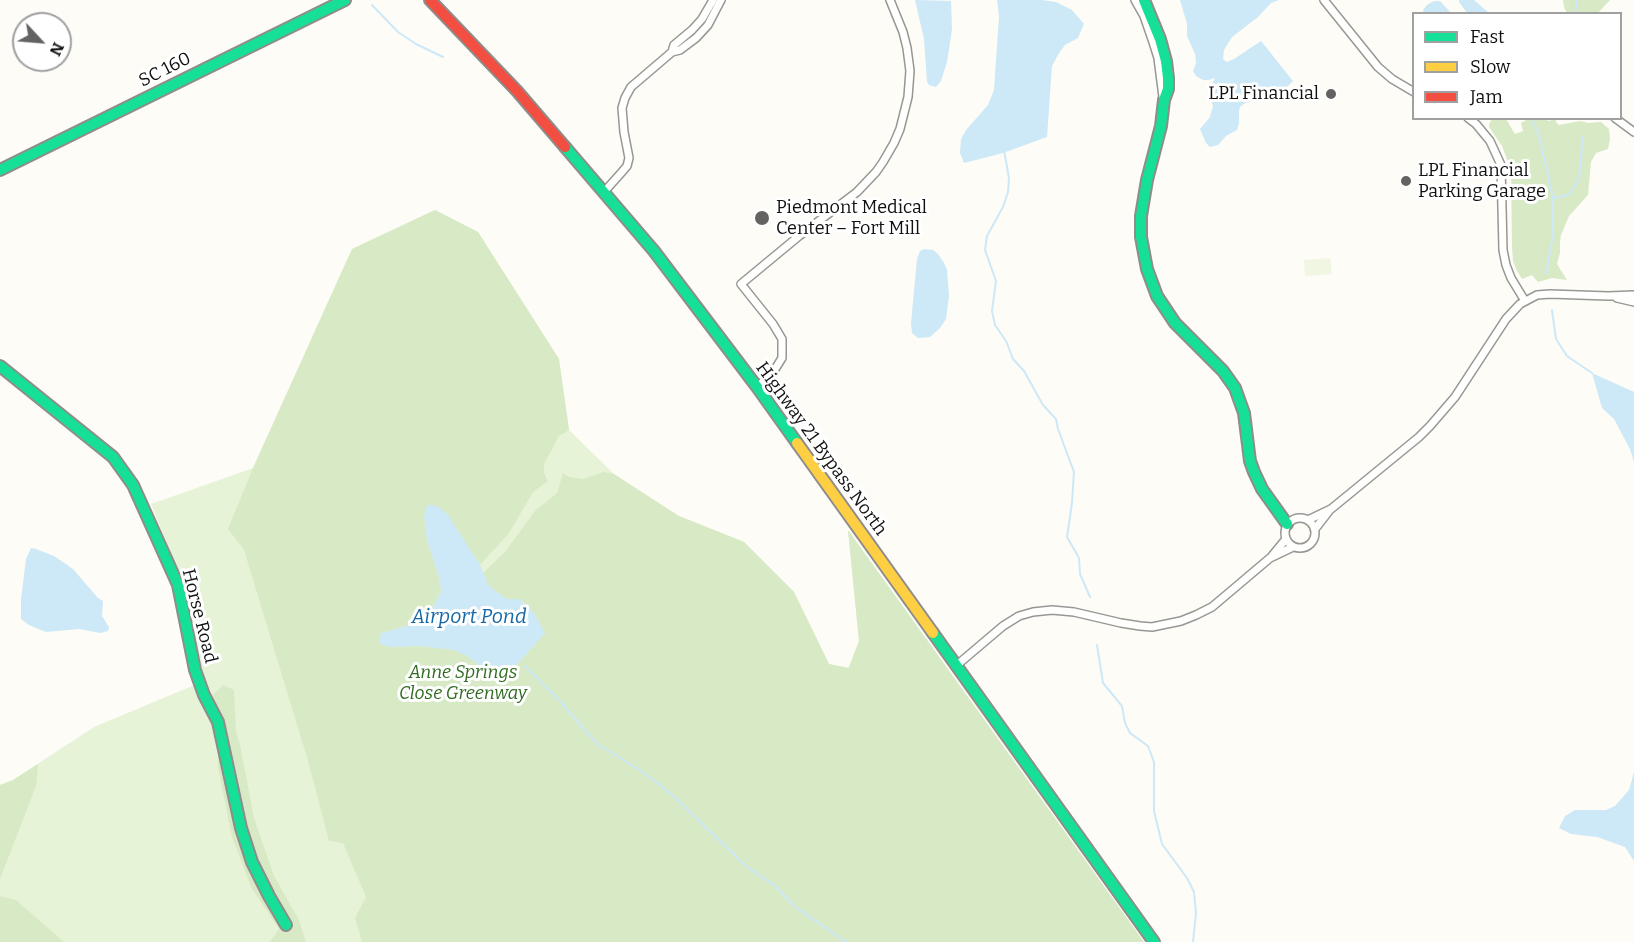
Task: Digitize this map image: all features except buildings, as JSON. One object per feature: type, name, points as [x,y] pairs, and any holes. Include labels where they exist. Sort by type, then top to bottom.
[{"type":"main road","name":"SC 160","points":[[0,170],[345,0]]},
{"type":"main road","name":"Highway 21 Bypass North","points":[[430,0],[517,91],[654,251],[757,387],[1154,942]]},
{"type":"main road","points":[[1144,0],[1156,27],[1166,61],[1168,89],[1144,193],[1141,237],[1145,262],[1154,289],[1165,309],[1184,333],[1223,371],[1235,388],[1244,413],[1250,461],[1254,472],[1262,489],[1290,522]]},
{"type":"main road","name":"Horse Road","points":[[0,366],[113,457],[133,485],[178,585],[195,670],[204,695],[218,722],[241,828],[252,862],[286,925]]},
{"type":"street","points":[[757,387],[772,374],[782,358],[782,339],[741,284],[868,181],[889,153],[900,129],[908,97],[910,71],[903,32],[890,0]]},
{"type":"street","points":[[1135,0],[1144,16],[1158,58],[1164,100]]},
{"type":"street","points":[[1324,0],[1378,67],[1412,91]]},
{"type":"street","points":[[604,192],[627,166],[622,108],[625,98],[635,82],[672,52],[674,45],[692,30],[716,1]]},
{"type":"street","points":[[1473,120],[1490,141],[1501,165],[1503,250],[1510,278],[1525,301]]},
{"type":"street","points":[[1618,120],[1634,132]]},
{"type":"street","points":[[1270,558],[1293,547],[1308,546],[1314,539],[1315,529],[1331,509],[1430,426],[1455,397],[1506,319],[1525,301],[1538,295],[1550,294],[1608,296],[1634,293]]},
{"type":"street","points":[[1608,296],[1634,302]]},
{"type":"street","points":[[1308,520],[1331,509]]},
{"type":"street","points":[[1293,547],[1285,534],[1290,522],[1300,518],[1308,520],[1315,529]]},
{"type":"street","points":[[957,665],[1003,626],[1019,616],[1033,612],[1063,611],[1152,627],[1181,621],[1212,607],[1270,558],[1286,539]]},
{"type":"green space","points":[[1563,0],[1610,0],[1599,12],[1566,12]]},
{"type":"green space","points":[[1491,120],[1507,120],[1515,134],[1523,131],[1521,123],[1526,120],[1556,120],[1559,125],[1580,121],[1601,122],[1609,129],[1608,149],[1596,153],[1591,162],[1588,195],[1569,216],[1561,235],[1557,264],[1567,280],[1552,278],[1538,282],[1532,275],[1522,279],[1517,271],[1513,261],[1512,247],[1511,170],[1502,146],[1489,124]]},
{"type":"green space","name":"Anne Springs Close Greenway","points":[[435,210],[478,232],[559,359],[569,430],[617,477],[679,516],[744,542],[794,592],[829,664],[848,668],[859,641],[848,530],[1144,942],[0,942],[0,785],[13,780],[94,727],[204,681],[184,585],[151,504],[253,468],[352,249]]},
{"type":"green space","name":"Anne Springs Close Greenway","points":[[435,210],[478,232],[559,359],[569,430],[559,436],[544,464],[544,473],[548,481],[533,492],[509,533],[480,565],[467,546],[424,516],[427,540],[441,591],[431,611],[414,624],[381,633],[391,647],[419,646],[454,650],[469,657],[498,681],[545,633],[521,599],[506,599],[488,585],[483,573],[505,552],[535,511],[557,493],[563,473],[569,477],[583,479],[603,472],[614,474],[679,516],[744,542],[794,592],[829,664],[849,668],[859,641],[848,530],[1144,942],[362,942],[355,918],[366,897],[343,843],[329,841],[308,761],[244,550],[228,529],[253,468],[352,249]]},
{"type":"green space","points":[[1330,258],[1332,274],[1305,276],[1304,260]]},
{"type":"green space","points":[[223,685],[234,690],[236,731],[254,818],[274,876],[299,920],[306,942],[270,942],[279,929],[251,887],[232,837],[218,767],[218,722],[213,695]]},
{"type":"green space","points":[[38,764],[36,786],[0,879],[0,785],[13,780]]},
{"type":"green space","points":[[0,896],[16,900],[64,942],[0,942]]},
{"type":"water","points":[[915,0],[951,1],[952,29],[947,62],[941,81],[936,87],[927,82],[924,39]]},
{"type":"water","points":[[997,0],[1056,2],[1072,10],[1084,24],[1078,38],[1065,45],[1052,66],[1047,137],[1003,153],[964,163],[960,153],[961,139],[988,105],[994,90],[999,16]]},
{"type":"water","points":[[1180,0],[1279,0],[1271,3],[1258,17],[1232,37],[1224,50],[1223,59],[1227,62],[1234,59],[1261,41],[1293,81],[1275,94],[1245,103],[1240,107],[1237,130],[1226,136],[1218,145],[1210,147],[1200,129],[1210,117],[1213,106],[1211,86],[1215,78],[1203,80],[1193,71],[1196,63],[1195,54],[1187,36],[1187,24]]},
{"type":"water","points":[[1459,0],[1474,0],[1488,12],[1466,12]]},
{"type":"water","points":[[1440,1],[1450,12],[1424,12],[1427,5]]},
{"type":"water","points":[[933,250],[944,263],[947,270],[949,296],[946,319],[940,328],[930,337],[918,338],[912,333],[911,323],[917,259],[920,251]]},
{"type":"water","points":[[1592,373],[1634,392],[1634,462],[1630,449],[1614,419],[1602,408]]},
{"type":"water","name":"Airport Pond","points":[[427,505],[438,506],[448,515],[480,565],[488,585],[506,599],[520,599],[534,613],[545,633],[498,681],[469,657],[454,650],[419,646],[391,647],[379,644],[381,633],[414,624],[431,611],[441,591],[427,540],[424,516]]},
{"type":"water","points":[[31,548],[54,556],[73,569],[103,601],[102,616],[109,627],[108,631],[100,633],[79,629],[46,632],[21,619],[26,559]]},
{"type":"water","points":[[1634,772],[1634,861],[1625,847],[1597,837],[1571,834],[1559,828],[1565,816],[1575,810],[1606,810],[1615,806],[1629,790]]},
{"type":"waterway","points":[[1576,0],[1576,12]]},
{"type":"waterway","points":[[372,5],[398,32],[443,57]]},
{"type":"waterway","points":[[1532,121],[1538,131],[1553,198],[1553,235],[1546,274]]},
{"type":"waterway","points":[[1553,198],[1568,195],[1579,180],[1583,136]]},
{"type":"waterway","points":[[1004,150],[1009,178],[1008,192],[1003,207],[987,236],[985,250],[996,281],[992,311],[995,325],[1006,341],[1013,359],[1024,371],[1043,405],[1056,419],[1074,472],[1067,537],[1079,558],[1080,574],[1090,597]]},
{"type":"waterway","points":[[1552,310],[1556,339],[1567,356],[1592,373]]},
{"type":"waterway","points":[[1097,645],[1103,683],[1122,706],[1125,723],[1130,733],[1148,746],[1154,762],[1154,811],[1162,844],[1187,878],[1194,892],[1196,913],[1193,942]]},
{"type":"waterway","points":[[525,666],[559,700],[597,744],[640,770],[669,792],[747,867],[774,885],[794,906],[846,942]]},
{"type":"traffic: fast","points":[[0,170],[345,0]]},
{"type":"traffic: fast","points":[[1144,0],[1160,39],[1168,78],[1161,126],[1147,180],[1141,216],[1141,237],[1147,269],[1157,296],[1175,323],[1223,371],[1235,388],[1244,413],[1250,461],[1254,472],[1262,489],[1287,524]]},
{"type":"traffic: fast","points":[[565,147],[654,251],[797,443]]},
{"type":"traffic: fast","points":[[0,366],[113,457],[133,485],[178,585],[195,670],[204,695],[218,722],[241,828],[252,862],[286,925]]},
{"type":"traffic: fast","points":[[933,633],[1154,942]]},
{"type":"traffic: slow","points":[[797,443],[933,633]]},
{"type":"traffic: jam","points":[[430,0],[517,91],[565,147]]},
{"type":"place","name":"LPL Financial","points":[[1331,94]]},
{"type":"place","name":"LPL Financial Parking Garage","points":[[1406,181]]},
{"type":"place","name":"Piedmont Medical Center – Fort Mill","points":[[762,218]]}]
